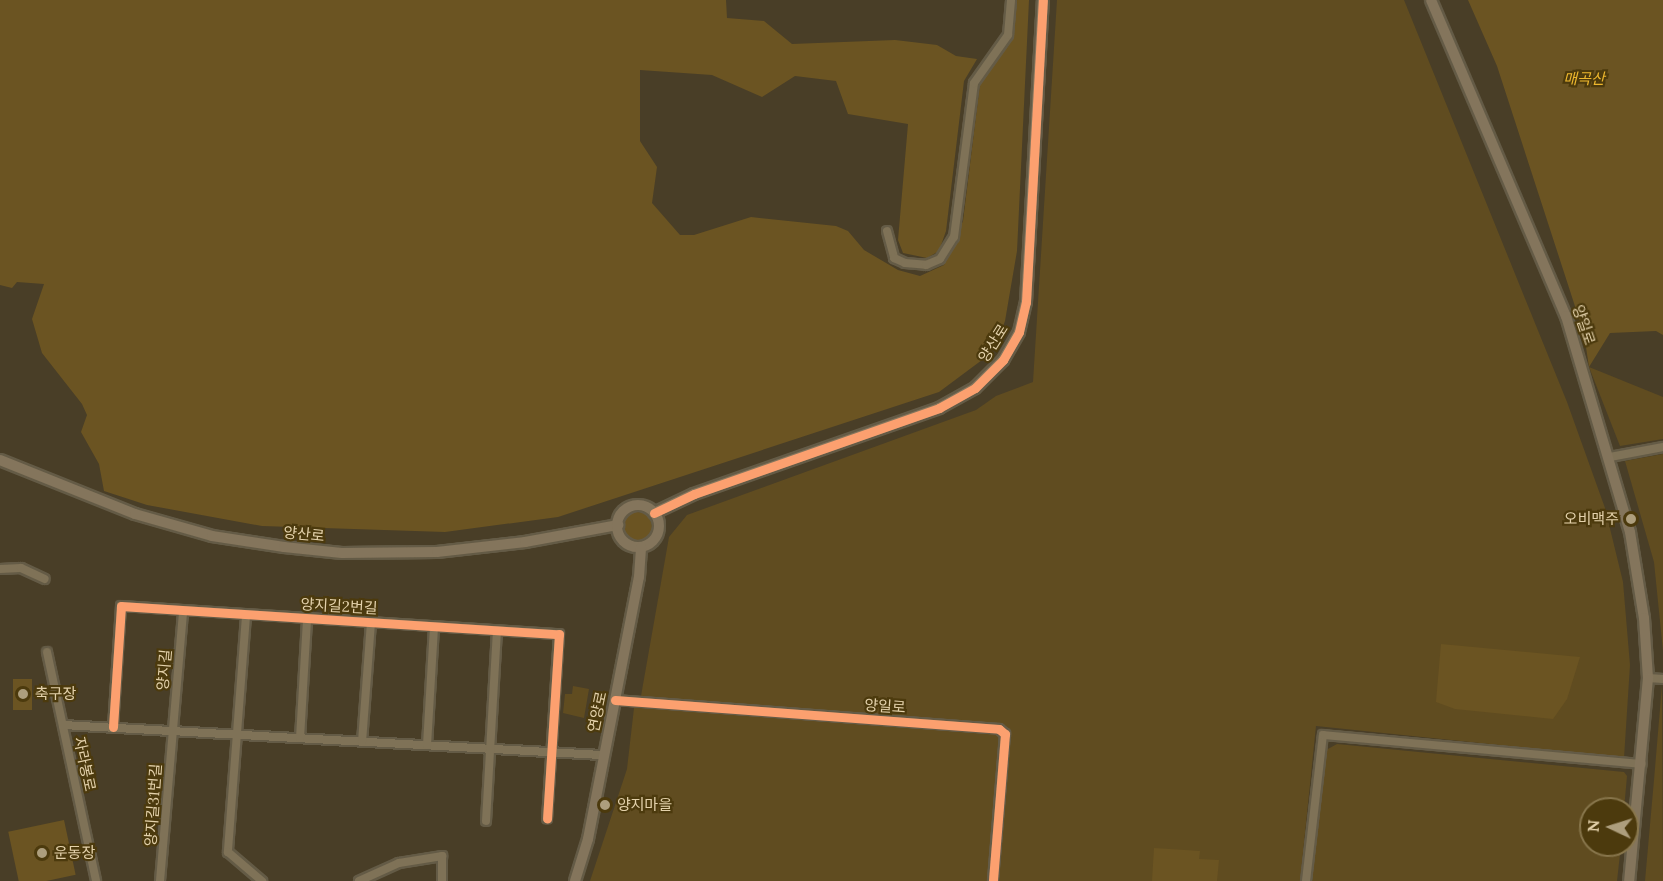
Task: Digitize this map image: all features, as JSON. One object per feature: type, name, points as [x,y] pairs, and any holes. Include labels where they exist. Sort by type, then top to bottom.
[{"type":"street","points":[[887,231],[894,258],[905,263],[926,265],[940,259],[954,237],[974,83],[1008,35],[1011,0]]},
{"type":"street","name":"양산로","points":[[654,513],[694,494],[939,408],[975,388],[1003,360],[1019,332],[1026,302],[1043,0]]},
{"type":"street","name":"양일로","points":[[1431,0],[1566,316],[1610,457],[1639,579],[1648,678],[1642,764],[1629,881]]},
{"type":"street","points":[[1610,457],[1663,447]]},
{"type":"street","name":"양산로","points":[[0,460],[135,514],[212,536],[284,547],[342,553],[437,552],[525,542],[618,525]]},
{"type":"street","points":[[633,506],[647,507],[654,513],[658,532],[650,543],[641,547],[624,541],[618,525],[623,512],[633,506]]},
{"type":"street","name":"연양로","points":[[574,881],[588,839],[602,755],[639,577],[641,547]]},
{"type":"street","points":[[0,569],[21,568],[45,579]]},
{"type":"street","name":"양지길2번길","points":[[113,727],[121,606],[307,620],[559,634],[550,752]]},
{"type":"street","name":"양지길","points":[[172,731],[183,611]]},
{"type":"street","points":[[246,616],[238,726],[234,734],[228,852],[260,881]]},
{"type":"street","points":[[300,738],[307,620]]},
{"type":"street","points":[[362,742],[371,623]]},
{"type":"street","points":[[426,745],[434,627]]},
{"type":"street","points":[[486,821],[497,630]]},
{"type":"street","name":"자라봉로","points":[[47,652],[96,881]]},
{"type":"street","points":[[1648,678],[1663,679]]},
{"type":"street","name":"양일로","points":[[615,700],[999,729],[1005,734],[993,881]]},
{"type":"street","points":[[63,724],[602,755]]},
{"type":"street","name":"양지길31번길","points":[[160,881],[172,731]]},
{"type":"street","points":[[1306,881],[1323,735],[1642,764]]},
{"type":"street","points":[[547,819],[550,752]]},
{"type":"street","points":[[359,881],[399,863],[442,856],[442,881]]},
{"type":"shaded area","points":[[1057,0],[1404,0],[1567,402],[1605,508],[1623,582],[1630,665],[1624,758],[1316,726],[1300,881],[590,881],[627,769],[634,708],[641,696],[669,537],[687,515],[976,410],[996,396],[1033,382]]},
{"type":"shaded area","points":[[1589,367],[1663,397],[1663,439],[1620,446]]},
{"type":"shaded area","points":[[1663,454],[1663,651],[1654,562],[1625,461]]},
{"type":"shaded area","points":[[1662,685],[1663,881],[1645,881],[1654,780]]},
{"type":"shaded area","points":[[573,686],[589,689],[584,718],[563,713],[565,694],[572,694]]},
{"type":"shaded area","points":[[1337,744],[1624,772],[1627,776],[1625,797],[1579,797],[1579,857],[1620,857],[1617,881],[1312,881],[1326,750]]},
{"type":"green space","points":[[0,0],[726,0],[727,18],[764,21],[792,44],[895,40],[937,45],[956,56],[977,59],[964,81],[946,231],[939,251],[927,258],[903,253],[898,240],[908,124],[848,114],[836,81],[795,76],[762,97],[712,75],[640,70],[640,141],[657,167],[652,203],[680,235],[694,235],[751,217],[836,226],[848,231],[864,250],[898,270],[920,276],[944,265],[963,221],[980,84],[1011,41],[1015,0],[1029,0],[1017,251],[1005,321],[998,340],[982,360],[939,392],[558,517],[445,532],[262,526],[147,505],[104,491],[99,464],[81,432],[87,415],[82,404],[42,353],[32,319],[44,284],[17,282],[12,288],[0,285]]},
{"type":"green space","name":"매곡산","points":[[1468,0],[1663,0],[1663,335],[1656,331],[1610,333],[1589,367],[1584,334],[1497,66]]},
{"type":"green space","points":[[637,512],[643,513],[651,521],[651,533],[643,541],[637,542],[631,541],[623,533],[622,527],[623,521],[631,513]]},
{"type":"green space","points":[[1441,644],[1580,657],[1567,699],[1553,719],[1455,709],[1436,702]]},
{"type":"green space","name":"축구장","points":[[13,679],[32,679],[32,710],[13,710]]},
{"type":"green space","name":"운동장","points":[[64,820],[76,875],[46,881],[19,881],[8,832]]},
{"type":"green space","points":[[1154,848],[1200,851],[1199,859],[1219,860],[1217,881],[1152,881]]},
{"type":"cycle path","points":[[654,513],[694,494],[939,408],[975,388],[1003,360],[1019,332],[1026,302],[1043,0]]},
{"type":"cycle path","points":[[113,727],[121,606],[559,634],[547,819]]},
{"type":"cycle path","points":[[615,700],[999,729],[1005,734],[993,881]]},
{"type":"place","name":"오비맥주","points":[[1631,519]]},
{"type":"place","name":"축구장","points":[[23,694]]},
{"type":"place","name":"양지마을","points":[[605,805]]},
{"type":"place","name":"운동장","points":[[42,853]]}]
